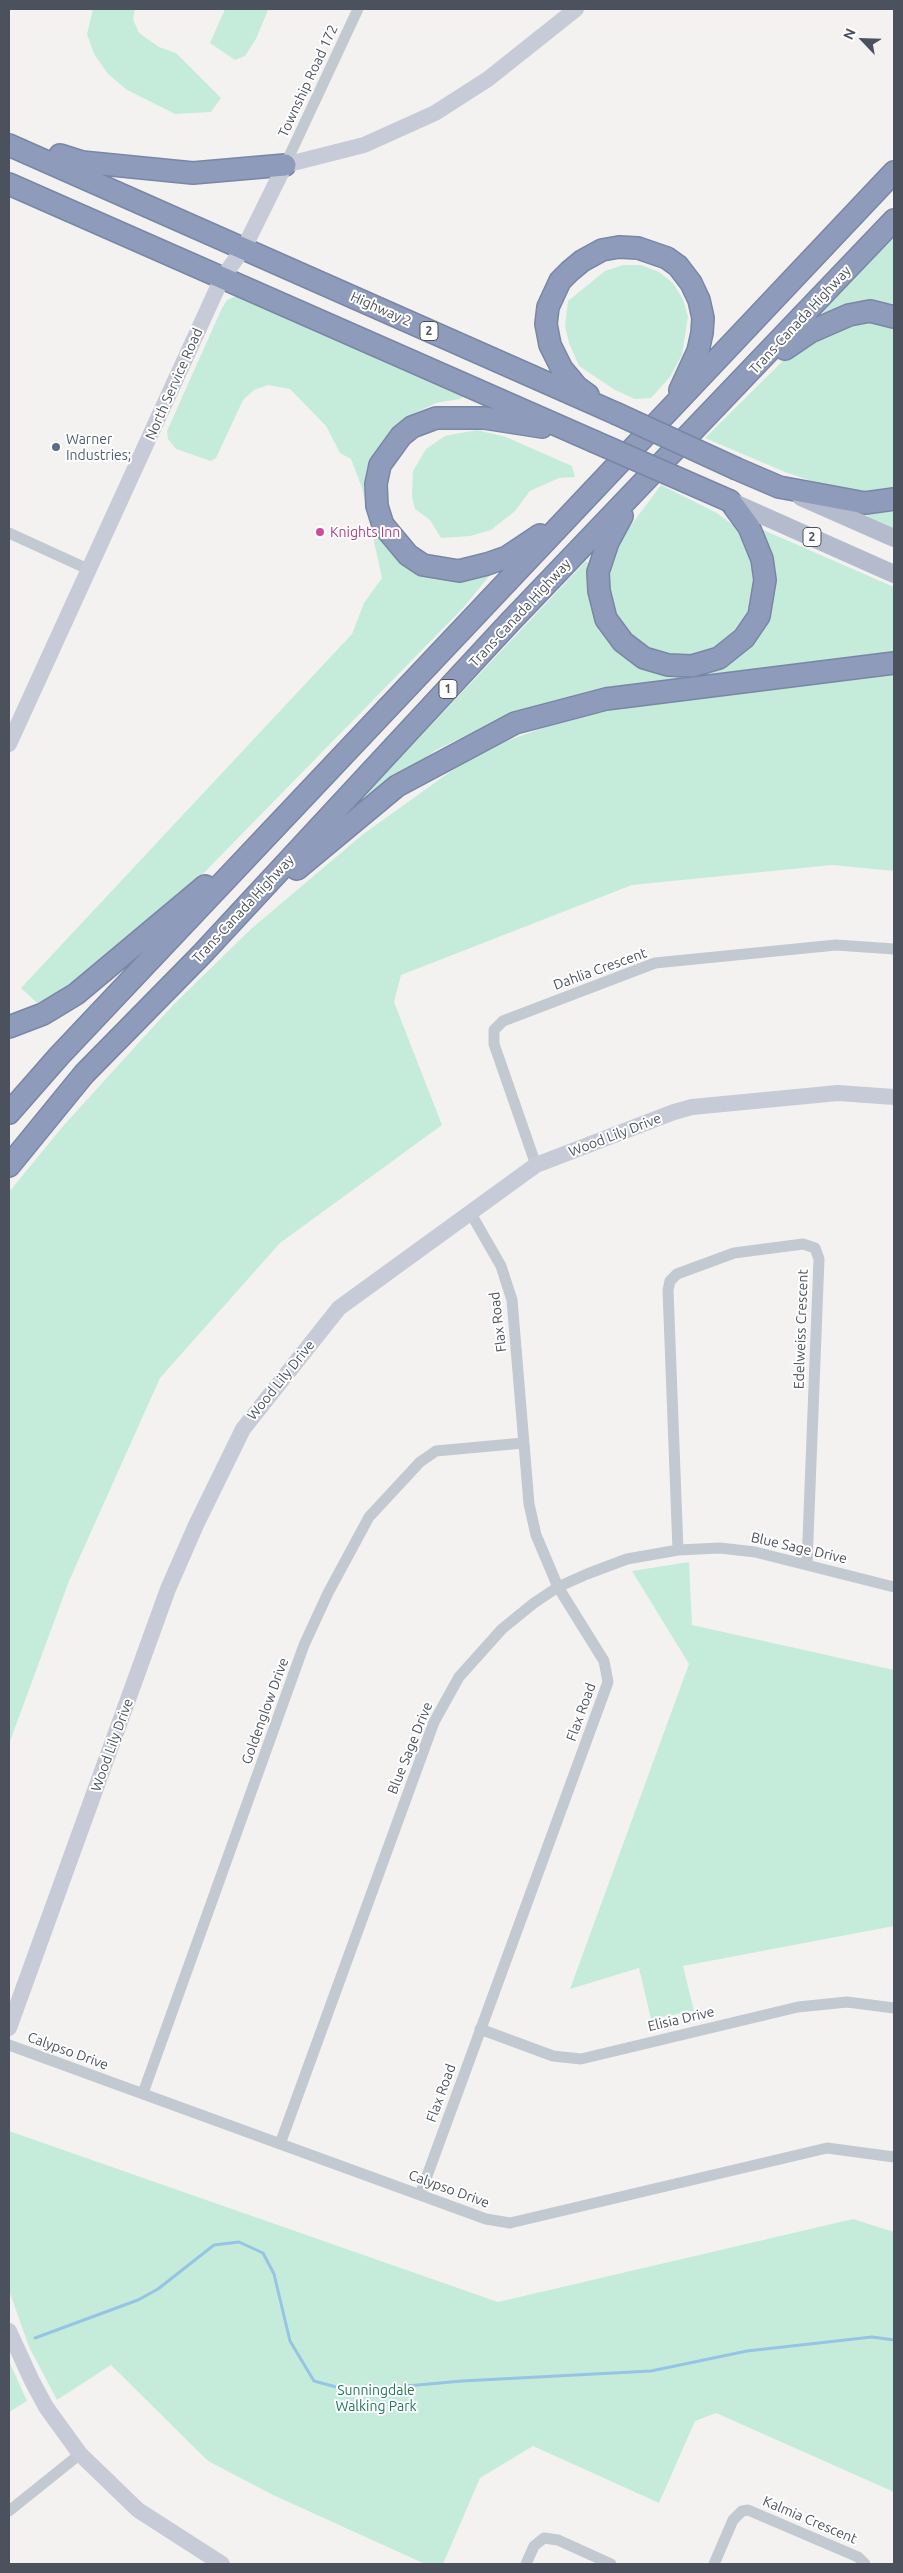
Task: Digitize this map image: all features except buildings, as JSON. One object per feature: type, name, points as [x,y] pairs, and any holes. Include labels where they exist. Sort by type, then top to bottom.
[{"type":"highway","points":[[9,136],[82,162],[194,173],[285,165]]},
{"type":"highway","name":"Highway 2","points":[[9,145],[779,487],[865,503],[894,499]]},
{"type":"highway","name":"1","points":[[9,1113],[59,1056],[894,172]]},
{"type":"highway","name":"2","points":[[9,184],[730,501]]},
{"type":"highway","name":"Trans-Canada Highway","points":[[9,1166],[84,1074],[202,954],[503,630],[894,220]]},
{"type":"highway","points":[[610,411],[577,387],[562,369],[550,345],[546,324],[548,307],[560,281],[582,261],[602,250],[619,247],[638,248],[656,252],[678,266],[691,283],[699,300],[703,318],[702,333],[696,358],[687,379],[660,421]]},
{"type":"highway","points":[[748,375],[810,332],[849,315],[870,311],[894,317]]},
{"type":"highway","points":[[578,507],[507,557],[460,571],[423,565],[408,555],[383,525],[377,506],[376,484],[380,466],[387,453],[401,436],[412,427],[436,418],[484,418],[584,437]]},
{"type":"highway","points":[[633,494],[608,542],[598,572],[599,591],[606,619],[623,642],[644,658],[668,665],[692,666],[719,658],[744,638],[759,616],[765,580],[762,558],[749,527],[730,501]]},
{"type":"highway","points":[[202,954],[331,840],[397,786],[515,723],[606,698],[894,663]]},
{"type":"highway","points":[[9,1027],[43,1014],[76,994],[126,954],[296,807]]},
{"type":"main road","name":"2","points":[[779,487],[894,538]]},
{"type":"main road","name":"2","points":[[730,501],[894,574]]},
{"type":"street","name":"Township Road 172","points":[[285,165],[358,9]]},
{"type":"street","points":[[285,165],[364,145],[435,112],[488,80],[576,9]]},
{"type":"street","name":"North Service Road","points":[[9,744],[222,278],[244,248],[285,165]]},
{"type":"street","points":[[9,534],[90,570]]},
{"type":"street","name":"Dahlia Crescent","points":[[536,1165],[494,1044],[494,1030],[503,1021],[655,963],[836,945],[894,949]]},
{"type":"street","name":"Wood Lily Drive","points":[[9,2028],[168,1590],[196,1524],[237,1439],[249,1420],[339,1308],[536,1165],[692,1107],[846,1092],[894,1098]]},
{"type":"street","name":"Flax Road","points":[[420,2194],[608,1682],[604,1661],[558,1587],[543,1554],[532,1520],[523,1443],[514,1317],[508,1283],[493,1249],[470,1212]]},
{"type":"street","name":"Edelweiss Crescent","points":[[678,1550],[668,1290],[670,1281],[677,1274],[734,1253],[803,1244],[815,1248],[819,1259],[807,1564]]},
{"type":"street","name":"Goldenglow Drive","points":[[142,2093],[304,1645],[328,1593],[369,1518],[420,1462],[436,1451],[523,1443]]},
{"type":"street","name":"Blue Sage Drive","points":[[280,2144],[427,1739],[441,1708],[459,1678],[489,1642],[517,1616],[558,1587],[620,1561],[678,1550],[710,1548],[746,1551],[807,1564],[894,1587]]},
{"type":"street","name":"Elisia Drive","points":[[480,2029],[553,2056],[581,2059],[798,2007],[847,2002],[894,2008]]},
{"type":"street","name":"Calypso Drive","points":[[9,2045],[486,2219],[510,2223],[827,2148],[894,2157]]},
{"type":"street","points":[[9,2331],[24,2367],[46,2407],[80,2454],[138,2510],[222,2564]]},
{"type":"street","points":[[9,2511],[80,2454]]},
{"type":"street","name":"Kalmia Crescent","points":[[714,2564],[733,2520],[742,2511],[748,2510],[858,2557],[865,2564]]},
{"type":"street","points":[[526,2564],[538,2541],[551,2538],[611,2564]]},
{"type":"green space","points":[[93,9],[135,9],[133,19],[139,33],[159,47],[176,53],[221,98],[211,112],[175,114],[127,90],[108,74],[94,54],[87,34]]},
{"type":"green space","points":[[225,9],[268,10],[256,39],[245,56],[235,60],[210,43]]},
{"type":"green space","points":[[894,237],[894,304],[867,302],[826,315],[823,312]]},
{"type":"green space","points":[[623,265],[641,265],[659,272],[673,283],[683,299],[688,317],[682,355],[670,377],[651,398],[635,399],[615,390],[579,366],[569,343],[565,326],[568,301],[605,271]]},
{"type":"green space","points":[[239,295],[466,395],[460,399],[436,403],[413,414],[394,431],[378,507],[410,552],[495,569],[463,608],[194,883],[72,986],[37,1003],[21,988],[352,634],[364,603],[382,578],[362,488],[351,459],[340,453],[326,426],[290,389],[268,385],[254,390],[243,400],[216,458],[211,461],[176,449],[168,439],[167,431],[222,308],[227,300]]},
{"type":"green space","points":[[864,319],[894,322],[894,491],[852,495],[785,472],[705,438],[799,345]]},
{"type":"green space","points":[[477,430],[506,437],[572,466],[575,477],[559,478],[530,491],[515,511],[491,530],[470,536],[441,538],[430,520],[415,509],[412,497],[413,471],[426,449],[445,436]]},
{"type":"green space","points":[[661,485],[717,513],[741,531],[755,559],[760,587],[753,614],[721,648],[693,658],[650,653],[624,632],[608,606],[606,570],[617,544]]},
{"type":"green space","points":[[894,507],[894,528],[867,516],[871,510]]},
{"type":"green space","points":[[761,529],[894,587],[894,656],[591,693],[544,704],[484,727],[436,750],[335,827],[586,561],[592,566],[595,616],[659,672],[749,645]]},
{"type":"green space","points":[[894,671],[894,871],[832,865],[632,885],[401,975],[394,1002],[442,1125],[280,1243],[160,1378],[69,1581],[9,1744],[9,1192],[64,1125],[174,1004],[251,929],[362,835],[479,751],[573,717],[689,697]]},
{"type":"green space","points":[[689,1562],[692,1625],[894,1670],[894,1926],[683,1966],[694,2011],[651,2019],[639,1968],[570,1989],[689,1664],[632,1571]]},
{"type":"green space","name":"Sunningdale Walking Park","points":[[9,2131],[498,2302],[853,2219],[894,2232],[894,2492],[716,2413],[695,2421],[659,2503],[533,2446],[480,2478],[443,2564],[425,2564],[273,2495],[208,2461],[111,2365],[57,2400],[29,2347],[9,2290]]},
{"type":"green space","points":[[9,2361],[27,2401],[9,2412]]},
{"type":"waterway","points":[[35,2338],[138,2300],[158,2289],[214,2245],[239,2242],[263,2253],[274,2274],[290,2341],[314,2381],[351,2391],[462,2381],[651,2371],[747,2351],[872,2337],[894,2340]]},
{"type":"place","name":"Warner Industries;","points":[[56,447]]},
{"type":"place","name":"Knights Inn","points":[[320,532]]}]
